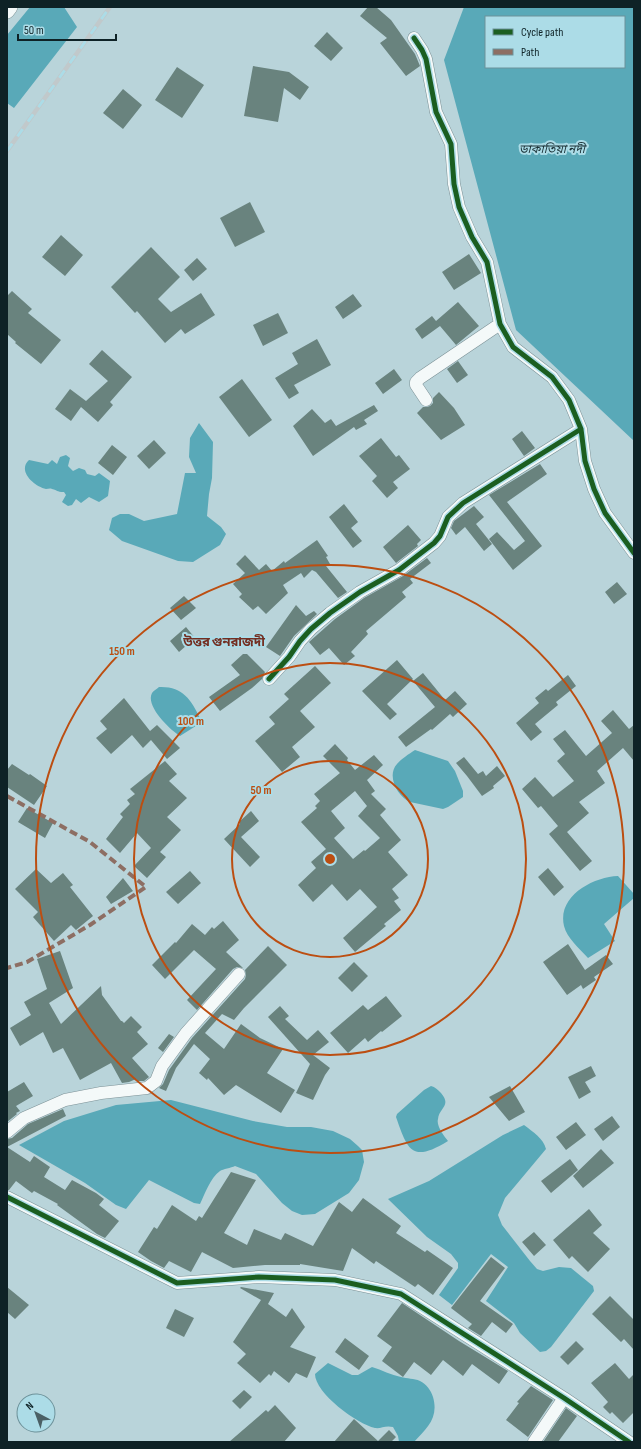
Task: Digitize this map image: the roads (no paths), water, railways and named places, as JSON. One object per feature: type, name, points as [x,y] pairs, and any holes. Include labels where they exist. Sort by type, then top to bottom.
[{"type":"street","points":[[7,11],[10,7]]},
{"type":"street","points":[[414,38],[426,59],[436,112],[451,144],[454,184],[459,207],[472,237],[487,262],[500,324],[512,346],[552,377],[569,400],[581,429],[585,461],[594,489],[605,513],[634,553]]},
{"type":"street","points":[[426,400],[416,385],[416,382],[500,324]]},
{"type":"street","points":[[269,678],[289,657],[300,641],[311,629],[330,613],[360,592],[399,570],[434,543],[440,536],[448,517],[463,503],[581,429]]},
{"type":"street","points":[[7,1132],[24,1118],[65,1100],[101,1093],[147,1088],[156,1081],[162,1066],[186,1033],[240,974]]},
{"type":"street","points":[[7,1197],[177,1283],[258,1277],[334,1280],[401,1294],[564,1398],[629,1442]]},
{"type":"street","points":[[534,1442],[564,1398]]},
{"type":"water","points":[[30,7],[64,7],[77,27],[14,108],[7,103],[7,35]]},
{"type":"water","name":"ডাকাতিয়া নদী","points":[[464,7],[634,7],[634,441],[516,330],[444,60]]},
{"type":"water","points":[[199,423],[213,442],[212,478],[207,516],[221,527],[226,534],[220,545],[193,562],[178,561],[122,541],[109,530],[112,518],[120,514],[129,514],[144,521],[177,514],[185,473],[196,473],[189,457],[190,438]]},
{"type":"water","points":[[66,455],[70,458],[68,466],[73,471],[79,468],[85,470],[87,474],[95,476],[99,473],[110,481],[108,496],[99,502],[89,497],[81,503],[76,499],[72,505],[68,506],[62,502],[66,495],[64,492],[54,489],[46,489],[37,485],[28,478],[25,469],[29,460],[48,464],[52,460],[57,464],[60,457]]},
{"type":"water","points":[[159,687],[174,689],[185,695],[193,705],[200,718],[199,724],[180,736],[170,729],[155,711],[152,704],[152,693]]},
{"type":"water","points":[[415,750],[448,761],[455,771],[463,791],[463,797],[443,809],[410,802],[401,796],[393,780],[394,769],[401,760]]},
{"type":"water","points":[[618,876],[634,894],[634,898],[604,924],[615,941],[588,958],[568,935],[564,926],[563,915],[566,906],[571,897],[588,884],[608,877]]},
{"type":"water","points":[[431,1086],[444,1097],[445,1104],[439,1115],[438,1125],[448,1141],[436,1148],[419,1152],[413,1150],[408,1145],[396,1117],[397,1114],[424,1090]]},
{"type":"water","points":[[171,1100],[253,1121],[287,1127],[311,1127],[333,1131],[350,1139],[362,1150],[364,1162],[359,1180],[349,1193],[315,1214],[302,1215],[292,1211],[282,1203],[256,1174],[235,1166],[221,1170],[216,1174],[208,1186],[200,1204],[194,1203],[149,1180],[126,1209],[116,1205],[85,1183],[19,1145],[64,1121],[116,1105]]},
{"type":"water","points":[[524,1125],[540,1138],[546,1149],[505,1198],[498,1215],[502,1225],[537,1269],[543,1271],[559,1267],[571,1268],[593,1286],[594,1291],[551,1347],[546,1351],[540,1352],[520,1333],[514,1323],[486,1301],[508,1267],[491,1254],[452,1305],[439,1295],[458,1268],[458,1263],[451,1254],[427,1237],[388,1199],[429,1181],[503,1135]]},
{"type":"water","points":[[328,1363],[352,1375],[358,1375],[372,1367],[403,1378],[415,1379],[422,1382],[430,1390],[433,1397],[434,1411],[431,1422],[414,1442],[399,1442],[398,1436],[393,1427],[388,1426],[375,1428],[358,1421],[338,1407],[322,1390],[317,1382],[315,1374]]},
{"type":"railway","points":[[7,151],[110,7]]},
{"type":"district","name":"উত্তর গুনরাজদী","points":[[224,641]]}]
